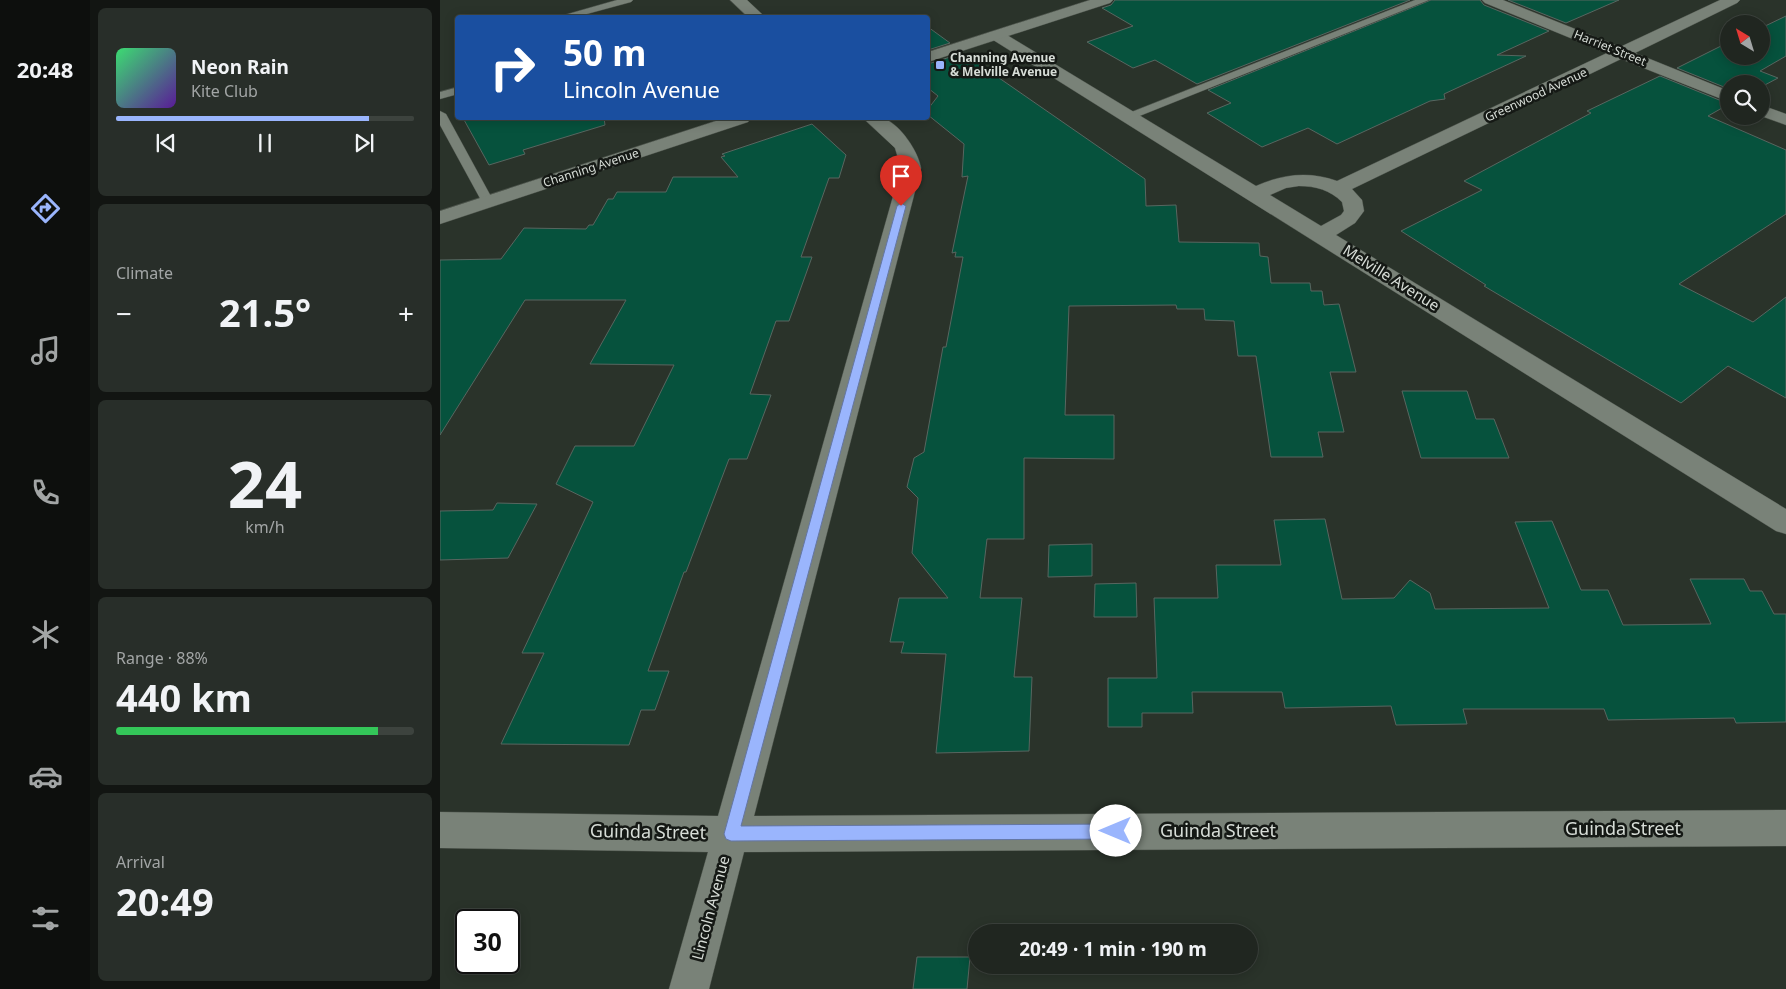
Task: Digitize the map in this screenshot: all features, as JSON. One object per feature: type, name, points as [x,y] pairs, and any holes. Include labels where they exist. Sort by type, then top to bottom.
[{"type":"street","points":[[738,0],[756,15]]},
{"type":"street","points":[[930,56],[1105,0]]},
{"type":"street","name":"Harriet Street","points":[[1490,0],[1720,93]]},
{"type":"street","name":"Greenwood Avenue","points":[[1339,188],[1623,54],[1732,0]]},
{"type":"street","name":"Melville Avenue","points":[[996,35],[1786,523]]},
{"type":"street","points":[[1770,114],[1786,120]]},
{"type":"street","name":"Channing Avenue","points":[[440,218],[736,120]]},
{"type":"street","name":"Lincoln Avenue","points":[[689,989],[912,168],[911,158],[906,148],[874,120]]},
{"type":"street","points":[[1254,194],[1279,183],[1293,180],[1326,183],[1339,188],[1352,200],[1354,211],[1348,219],[1321,235]]},
{"type":"street","name":"Guinda Street","points":[[440,830],[731,834],[1786,828]]},
{"type":"lane","points":[[570,15],[628,0]]},
{"type":"lane","points":[[1128,117],[1424,0]]},
{"type":"lane","points":[[440,96],[455,91]]},
{"type":"lane","points":[[440,114],[488,202]]},
{"type":"building","points":[[1115,0],[1410,0],[1197,84],[1155,60],[1133,68],[1087,42],[1133,26],[1102,8],[1111,5]]},
{"type":"building","points":[[1431,0],[1480,0],[1484,5],[1549,31],[1497,55],[1526,56],[1444,94],[1445,99],[1430,101],[1337,144],[1308,128],[1262,147],[1207,113],[1231,103],[1208,90]]},
{"type":"building","points":[[1508,0],[1619,0],[1566,23]]},
{"type":"building","points":[[1786,16],[1786,56],[1760,71],[1778,78],[1770,82],[1770,75],[1720,75],[1720,85],[1677,68],[1720,46],[1720,65],[1770,65],[1770,24]]},
{"type":"building","points":[[930,28],[950,43],[930,49]]},
{"type":"building","points":[[963,53],[1145,179],[1146,206],[1176,205],[1179,242],[1259,243],[1260,256],[1268,257],[1271,283],[1310,283],[1311,291],[1322,291],[1324,305],[1339,304],[1356,372],[1330,372],[1344,432],[1318,432],[1323,457],[1271,457],[1256,356],[1238,356],[1234,321],[1205,320],[1204,309],[1177,309],[1176,305],[1069,306],[1065,415],[1114,415],[1114,459],[1024,458],[1024,539],[987,539],[980,598],[1022,598],[1014,677],[1032,677],[1029,751],[936,753],[946,654],[901,653],[904,642],[890,642],[899,598],[948,598],[912,553],[918,498],[907,487],[914,458],[924,452],[943,347],[946,347],[963,257],[955,257],[956,252],[952,253],[968,176],[962,177],[964,144],[930,117],[930,106],[938,96],[930,90],[930,63]]},
{"type":"building","points":[[1660,76],[1720,100],[1720,109],[1708,116],[1720,121],[1720,125],[1729,125],[1786,150],[1786,214],[1679,284],[1753,322],[1786,297],[1786,398],[1728,366],[1681,403],[1484,286],[1486,285],[1401,231],[1482,190],[1464,181],[1591,113],[1587,111]]},
{"type":"building","points":[[464,120],[604,120],[605,125],[523,150],[525,154],[489,165]]},
{"type":"building","points":[[812,124],[846,155],[839,178],[829,178],[801,257],[812,257],[789,321],[776,321],[750,394],[771,395],[747,459],[729,459],[686,572],[684,572],[648,671],[669,671],[655,710],[641,710],[629,745],[501,744],[544,653],[522,653],[593,502],[556,484],[575,446],[634,446],[674,365],[590,364],[626,300],[525,300],[440,435],[440,260],[501,259],[524,228],[586,229],[589,225],[593,225],[608,199],[613,199],[617,192],[666,192],[673,177],[738,177],[721,157],[725,156],[722,154]]},
{"type":"building","points":[[1402,391],[1467,391],[1476,419],[1494,419],[1509,458],[1421,458]]},
{"type":"building","points":[[497,503],[537,504],[508,558],[440,560],[440,511],[493,510]]},
{"type":"building","points":[[1325,519],[1342,599],[1394,598],[1410,580],[1430,593],[1435,609],[1549,608],[1515,522],[1552,521],[1581,590],[1608,590],[1623,625],[1711,624],[1690,579],[1744,579],[1750,591],[1762,591],[1774,614],[1786,614],[1786,722],[1736,723],[1734,718],[1608,720],[1604,709],[1463,709],[1467,724],[1396,725],[1391,706],[1285,708],[1282,692],[1192,692],[1193,713],[1142,713],[1142,727],[1108,727],[1108,678],[1157,678],[1154,598],[1218,598],[1216,565],[1281,565],[1274,520]]},
{"type":"building","points":[[1092,544],[1092,576],[1048,577],[1049,545]]},
{"type":"building","points":[[1136,583],[1137,617],[1094,617],[1095,584]]},
{"type":"building","points":[[917,957],[968,957],[967,989],[913,989]]},
{"type":"place","name":"Channing Avenue & Melville Avenue","points":[[940,65]]},
{"type":"route","points":[[901,206],[731,834],[784,832],[1116,831]]}]
